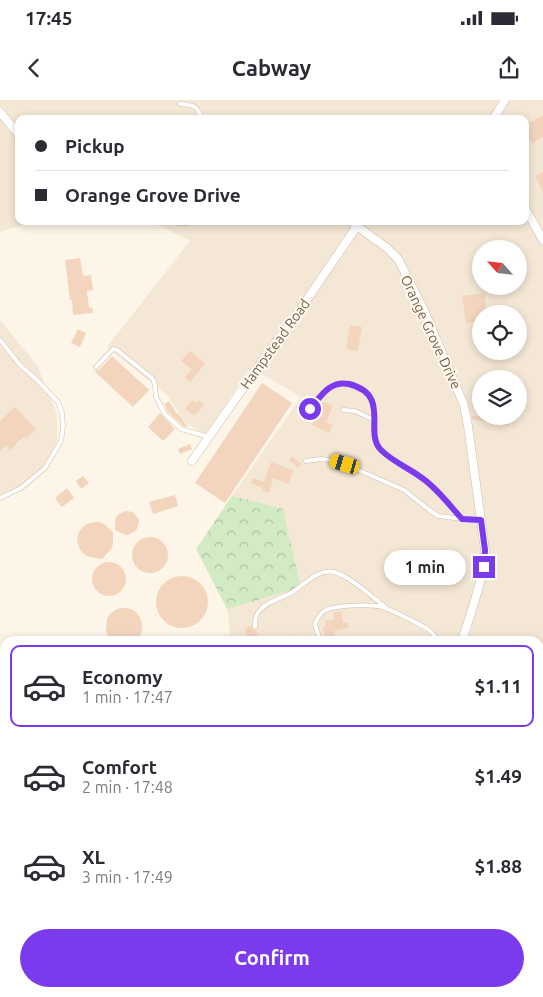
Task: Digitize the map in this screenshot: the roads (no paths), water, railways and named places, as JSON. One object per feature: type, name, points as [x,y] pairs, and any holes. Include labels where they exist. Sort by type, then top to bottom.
[{"type":"street","points":[[496,115],[505,100]]},
{"type":"street","points":[[0,112],[15,130]]},
{"type":"street","points":[[529,215],[543,240]]},
{"type":"street","name":"Hampstead Road","points":[[192,461],[291,323],[352,225]]},
{"type":"street","name":"Orange Grove Drive","points":[[354,225],[387,248],[398,259],[424,310],[464,405],[485,550],[480,584],[464,636]]},
{"type":"lane","points":[[180,104],[196,106],[200,115]]},
{"type":"lane","points":[[0,340],[20,366],[58,402],[62,412],[63,427],[60,441],[45,468],[21,488],[0,498]]},
{"type":"lane","points":[[96,367],[113,349],[117,350],[153,380],[156,397],[165,414],[181,429],[209,437]]},
{"type":"lane","points":[[310,409],[325,390],[336,384],[343,383],[364,391],[374,407],[376,439],[381,450],[394,461],[430,484],[462,519]]},
{"type":"lane","points":[[343,410],[355,411],[374,420]]},
{"type":"lane","points":[[306,461],[321,459],[345,464],[404,490],[438,516],[481,520]]},
{"type":"lane","points":[[255,627],[257,614],[262,608],[290,593],[318,574],[334,572],[355,584],[384,607],[424,626],[435,636]]},
{"type":"lane","points":[[319,636],[316,624],[324,611],[364,605],[384,607]]}]
